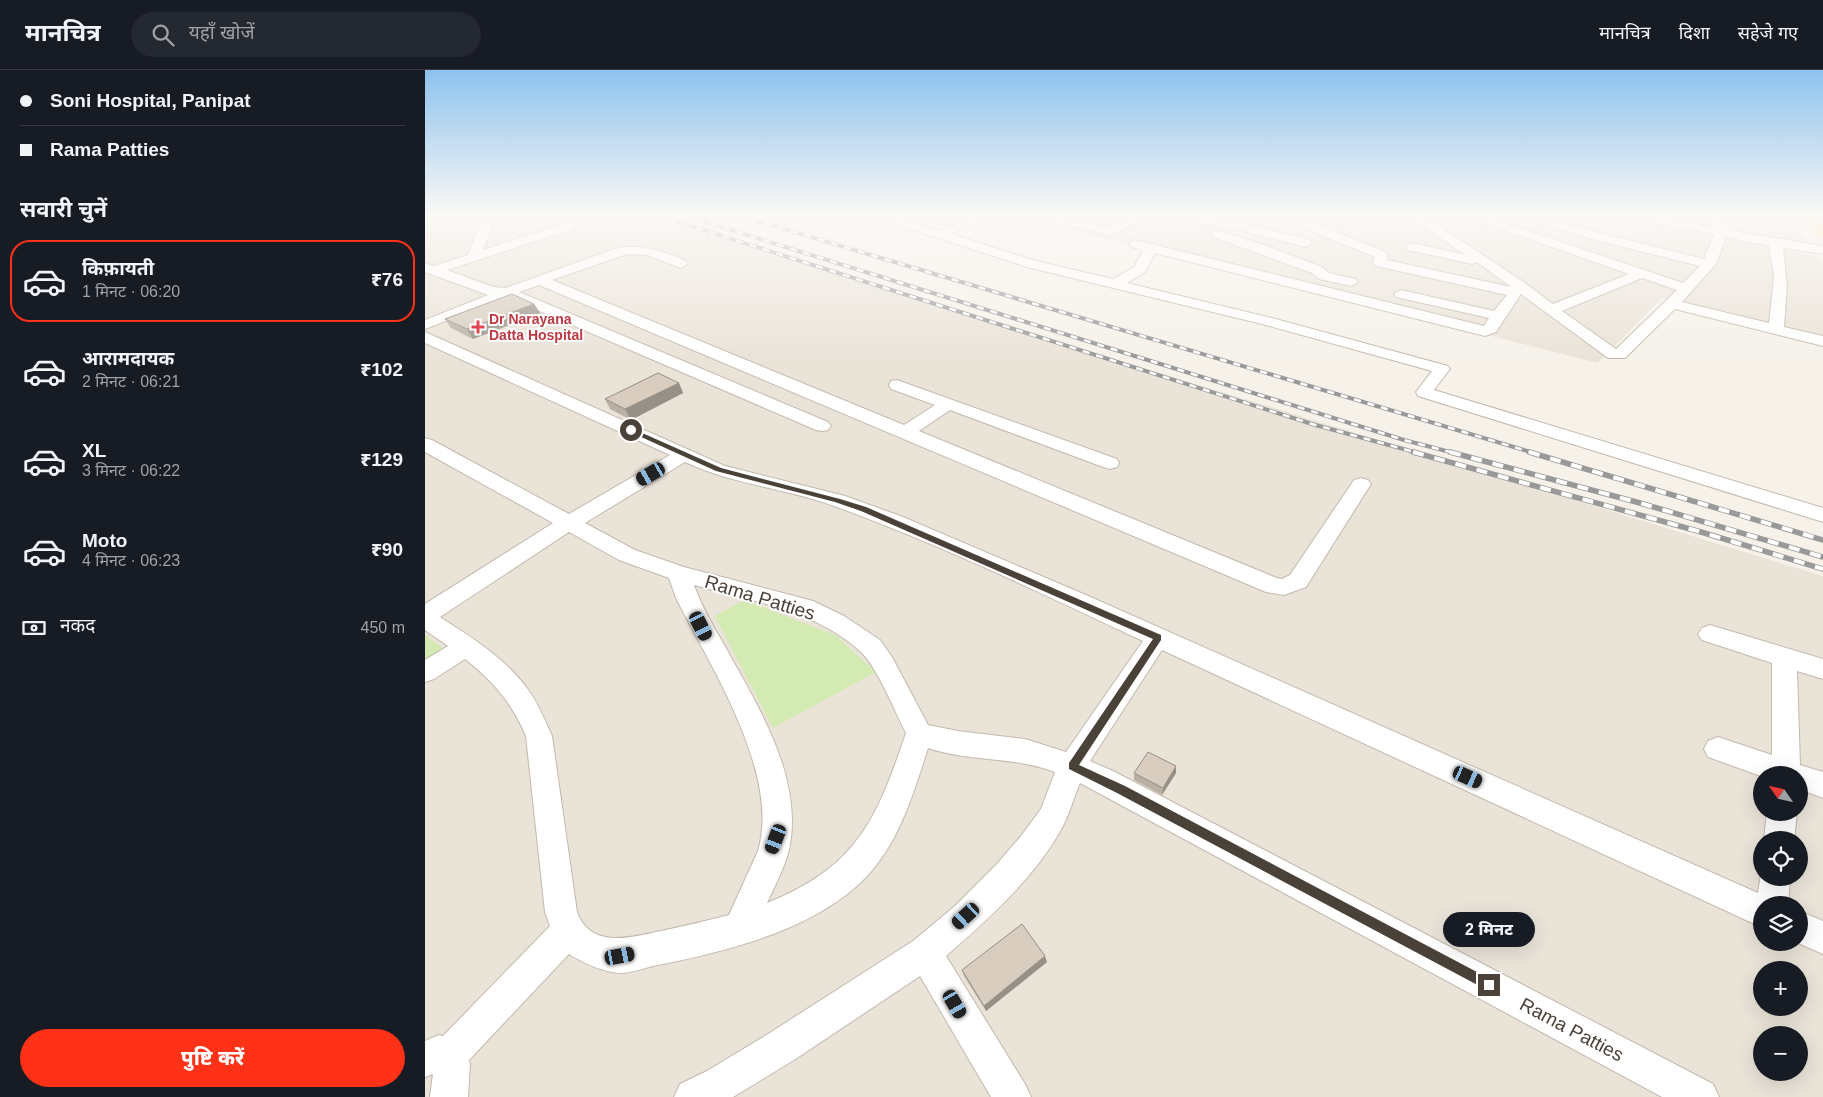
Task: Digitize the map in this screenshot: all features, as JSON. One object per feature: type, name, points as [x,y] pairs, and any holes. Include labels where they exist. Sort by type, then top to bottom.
[{"type":"street","points":[[436,268],[455,263]]},
{"type":"street","points":[[425,325],[587,263]]},
{"type":"street","points":[[1029,263],[1267,321],[1442,369],[1424,392],[1823,515]]},
{"type":"street","points":[[1115,284],[1140,269],[1142,263]]},
{"type":"street","points":[[1212,263],[1485,331],[1491,329],[1517,289]]},
{"type":"street","points":[[1297,263],[1317,270],[1324,276],[1361,285]]},
{"type":"street","points":[[1381,263],[1517,289]]},
{"type":"street","points":[[1485,263],[1517,289],[1614,354],[1619,355],[1672,304],[1709,264],[1705,263]]},
{"type":"street","points":[[1614,263],[1686,289]]},
{"type":"street","points":[[1776,330],[1782,284],[1781,263]]},
{"type":"street","points":[[436,268],[491,291],[507,292],[822,426]]},
{"type":"street","points":[[1551,310],[1643,273]]},
{"type":"street","points":[[539,280],[1274,586],[1284,587],[1298,581],[1361,484]]},
{"type":"street","points":[[1389,291],[1498,316]]},
{"type":"street","points":[[1672,304],[1823,341]]},
{"type":"street","points":[[425,337],[718,470],[838,500],[863,509],[1158,637],[1753,907]]},
{"type":"street","points":[[897,384],[1110,463]]},
{"type":"street","points":[[905,433],[948,404]]},
{"type":"street","name":"Rama Patties","points":[[425,444],[627,555],[679,573],[805,607],[836,622],[871,647],[883,664],[919,733],[947,741],[1023,750],[1073,766],[1700,1097]]},
{"type":"street","points":[[684,455],[569,523],[425,616],[505,679],[520,697],[530,715],[539,736],[561,912],[568,931],[589,947],[620,956],[707,939],[795,908],[823,892],[855,866],[877,838],[901,789],[919,733]]},
{"type":"street","points":[[679,573],[688,600],[755,730],[774,782],[778,810],[776,839],[740,927]]},
{"type":"street","points":[[1710,634],[1823,669]]},
{"type":"street","points":[[693,1097],[720,1084],[781,1047],[925,953],[1008,875],[1032,846],[1052,817],[1073,766],[1158,637]]},
{"type":"street","points":[[425,672],[466,647]]},
{"type":"street","points":[[1784,656],[1790,766]]},
{"type":"street","points":[[1718,748],[1767,766]]},
{"type":"street","points":[[1808,780],[1823,785]]},
{"type":"street","points":[[449,1097],[452,1065],[437,1057],[568,931]]},
{"type":"street","points":[[1808,932],[1823,938]]},
{"type":"street","points":[[925,953],[1012,1097]]},
{"type":"shaded area","points":[[425,263],[800,263],[1823,576],[1823,1097],[425,1097]]},
{"type":"shaded area","points":[[1201,263],[1823,263],[1823,337],[1662,298],[1598,363]]},
{"type":"green space","points":[[744,600],[835,635],[876,672],[773,728],[715,616]]},
{"type":"green space","points":[[425,635],[444,649],[425,660]]},
{"type":"building","points":[[512,294],[534,304],[467,329],[445,319]]},
{"type":"building","points":[[658,373],[679,383],[625,409],[605,399]]},
{"type":"building","points":[[1148,752],[1176,766],[1163,788],[1134,773]]},
{"type":"building","points":[[1022,924],[1045,956],[984,1006],[962,970]]},
{"type":"railway","points":[[806,263],[1312,424],[1418,453]]},
{"type":"railway","points":[[837,263],[1404,440],[1454,453]]},
{"type":"railway","points":[[897,263],[1534,453]]},
{"type":"railway","points":[[1413,452],[1701,532],[1823,569]]},
{"type":"railway","points":[[1450,452],[1640,503],[1823,557]]},
{"type":"railway","points":[[1529,452],[1823,540]]},
{"type":"place","name":"Dr Narayana Datta Hospital","points":[[478,327]]},
{"type":"route","points":[[631,430],[718,470],[838,500],[863,509],[1158,637],[1073,766],[1103,780],[1489,985]]}]
